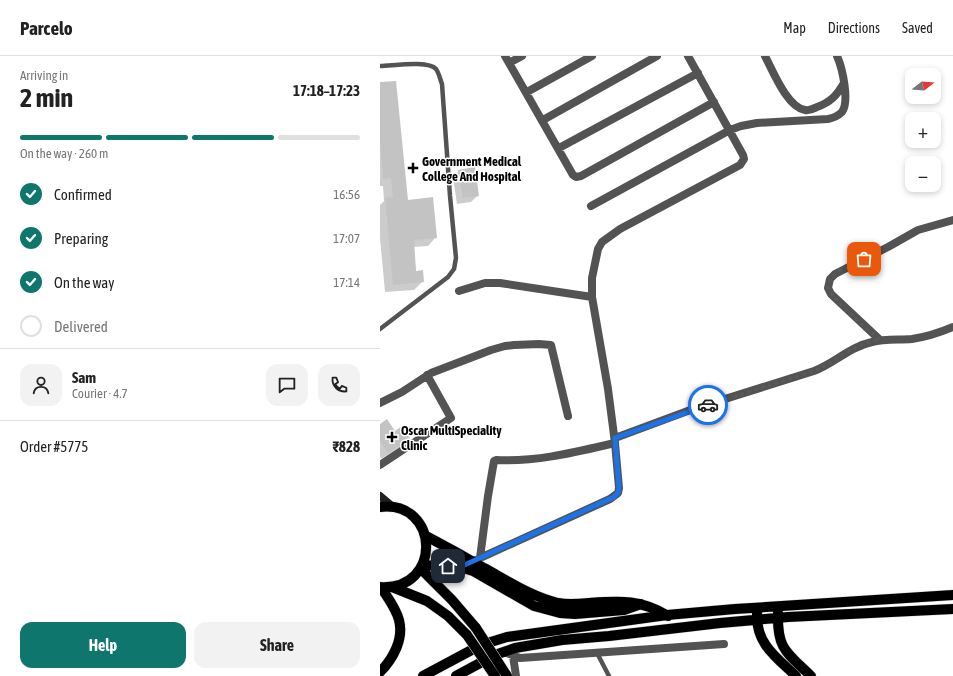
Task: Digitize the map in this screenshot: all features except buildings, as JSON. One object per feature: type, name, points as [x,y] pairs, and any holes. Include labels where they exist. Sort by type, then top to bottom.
[{"type":"main road","points":[[380,496],[393,507]]},
{"type":"main road","points":[[380,507],[393,507],[404,510],[414,516],[421,525],[426,536],[427,547],[422,567],[413,578],[403,584],[392,587],[380,587]]},
{"type":"main road","points":[[426,536],[477,560],[536,596],[560,603],[575,604],[623,601],[642,604],[667,615],[680,627]]},
{"type":"main road","points":[[422,567],[460,567],[473,571],[534,606],[560,613],[575,614],[624,610],[642,604]]},
{"type":"main road","points":[[422,567],[476,628],[507,676]]},
{"type":"main road","points":[[380,587],[395,610],[399,620],[400,630],[398,644],[392,656],[380,672]]},
{"type":"main road","points":[[392,587],[427,602],[448,616],[466,635],[495,676]]},
{"type":"main road","points":[[423,676],[482,645],[507,638],[667,615],[842,602],[953,596]]},
{"type":"main road","points":[[779,607],[778,629],[781,645],[788,654],[811,676]]},
{"type":"main road","points":[[758,608],[757,620],[759,632],[763,641],[796,676]]},
{"type":"main road","points":[[456,676],[495,655],[508,654],[532,645],[562,640],[778,618],[953,609]]},
{"type":"street","points":[[522,56],[507,60],[576,177],[581,176],[714,102]]},
{"type":"street","points":[[527,92],[592,56]]},
{"type":"street","points":[[543,120],[657,56]]},
{"type":"street","points":[[460,567],[614,497],[618,493],[619,488],[615,440],[608,388],[592,297],[592,278],[596,259],[602,242],[620,229],[740,165],[744,159],[730,130],[688,56]]},
{"type":"street","points":[[764,56],[785,93],[795,105],[803,110],[812,110],[833,100],[844,82]]},
{"type":"street","points":[[591,206],[730,130],[749,124],[828,120],[836,117],[842,112],[844,106],[844,82],[840,57]]},
{"type":"street","points":[[559,148],[698,73]]},
{"type":"street","points":[[880,340],[832,294],[828,288],[830,279],[835,274],[888,248],[914,232],[953,220]]},
{"type":"street","points":[[459,291],[485,283],[500,283],[592,297]]},
{"type":"street","points":[[477,560],[494,461],[496,460],[519,460],[544,457],[615,440],[692,409],[814,371],[851,349],[870,342],[924,337],[953,327]]},
{"type":"street","points":[[380,403],[402,392],[427,375],[446,366],[505,346],[539,344],[551,346],[568,416]]},
{"type":"street","points":[[380,465],[451,418],[427,375]]},
{"type":"street","points":[[508,654],[520,658],[724,644]]},
{"type":"street","points":[[508,654],[516,676]]},
{"type":"lane","points":[[380,66],[407,64],[426,65],[436,69],[440,76],[442,84],[456,258],[454,269],[448,277],[380,329]]},
{"type":"lane","points":[[597,653],[609,676]]},
{"type":"way so far","points":[[708,405],[820,369],[851,349],[880,340],[838,302],[828,288],[830,279],[835,274],[864,259]]},
{"type":"place","name":"Government Medical College And Hospital","points":[[413,168]]},
{"type":"place","name":"Oscar MultiSpeciality Clinic","points":[[392,437]]},
{"type":"route","points":[[448,566],[460,567],[614,497],[618,493],[619,488],[615,438],[692,409],[708,405]]}]
